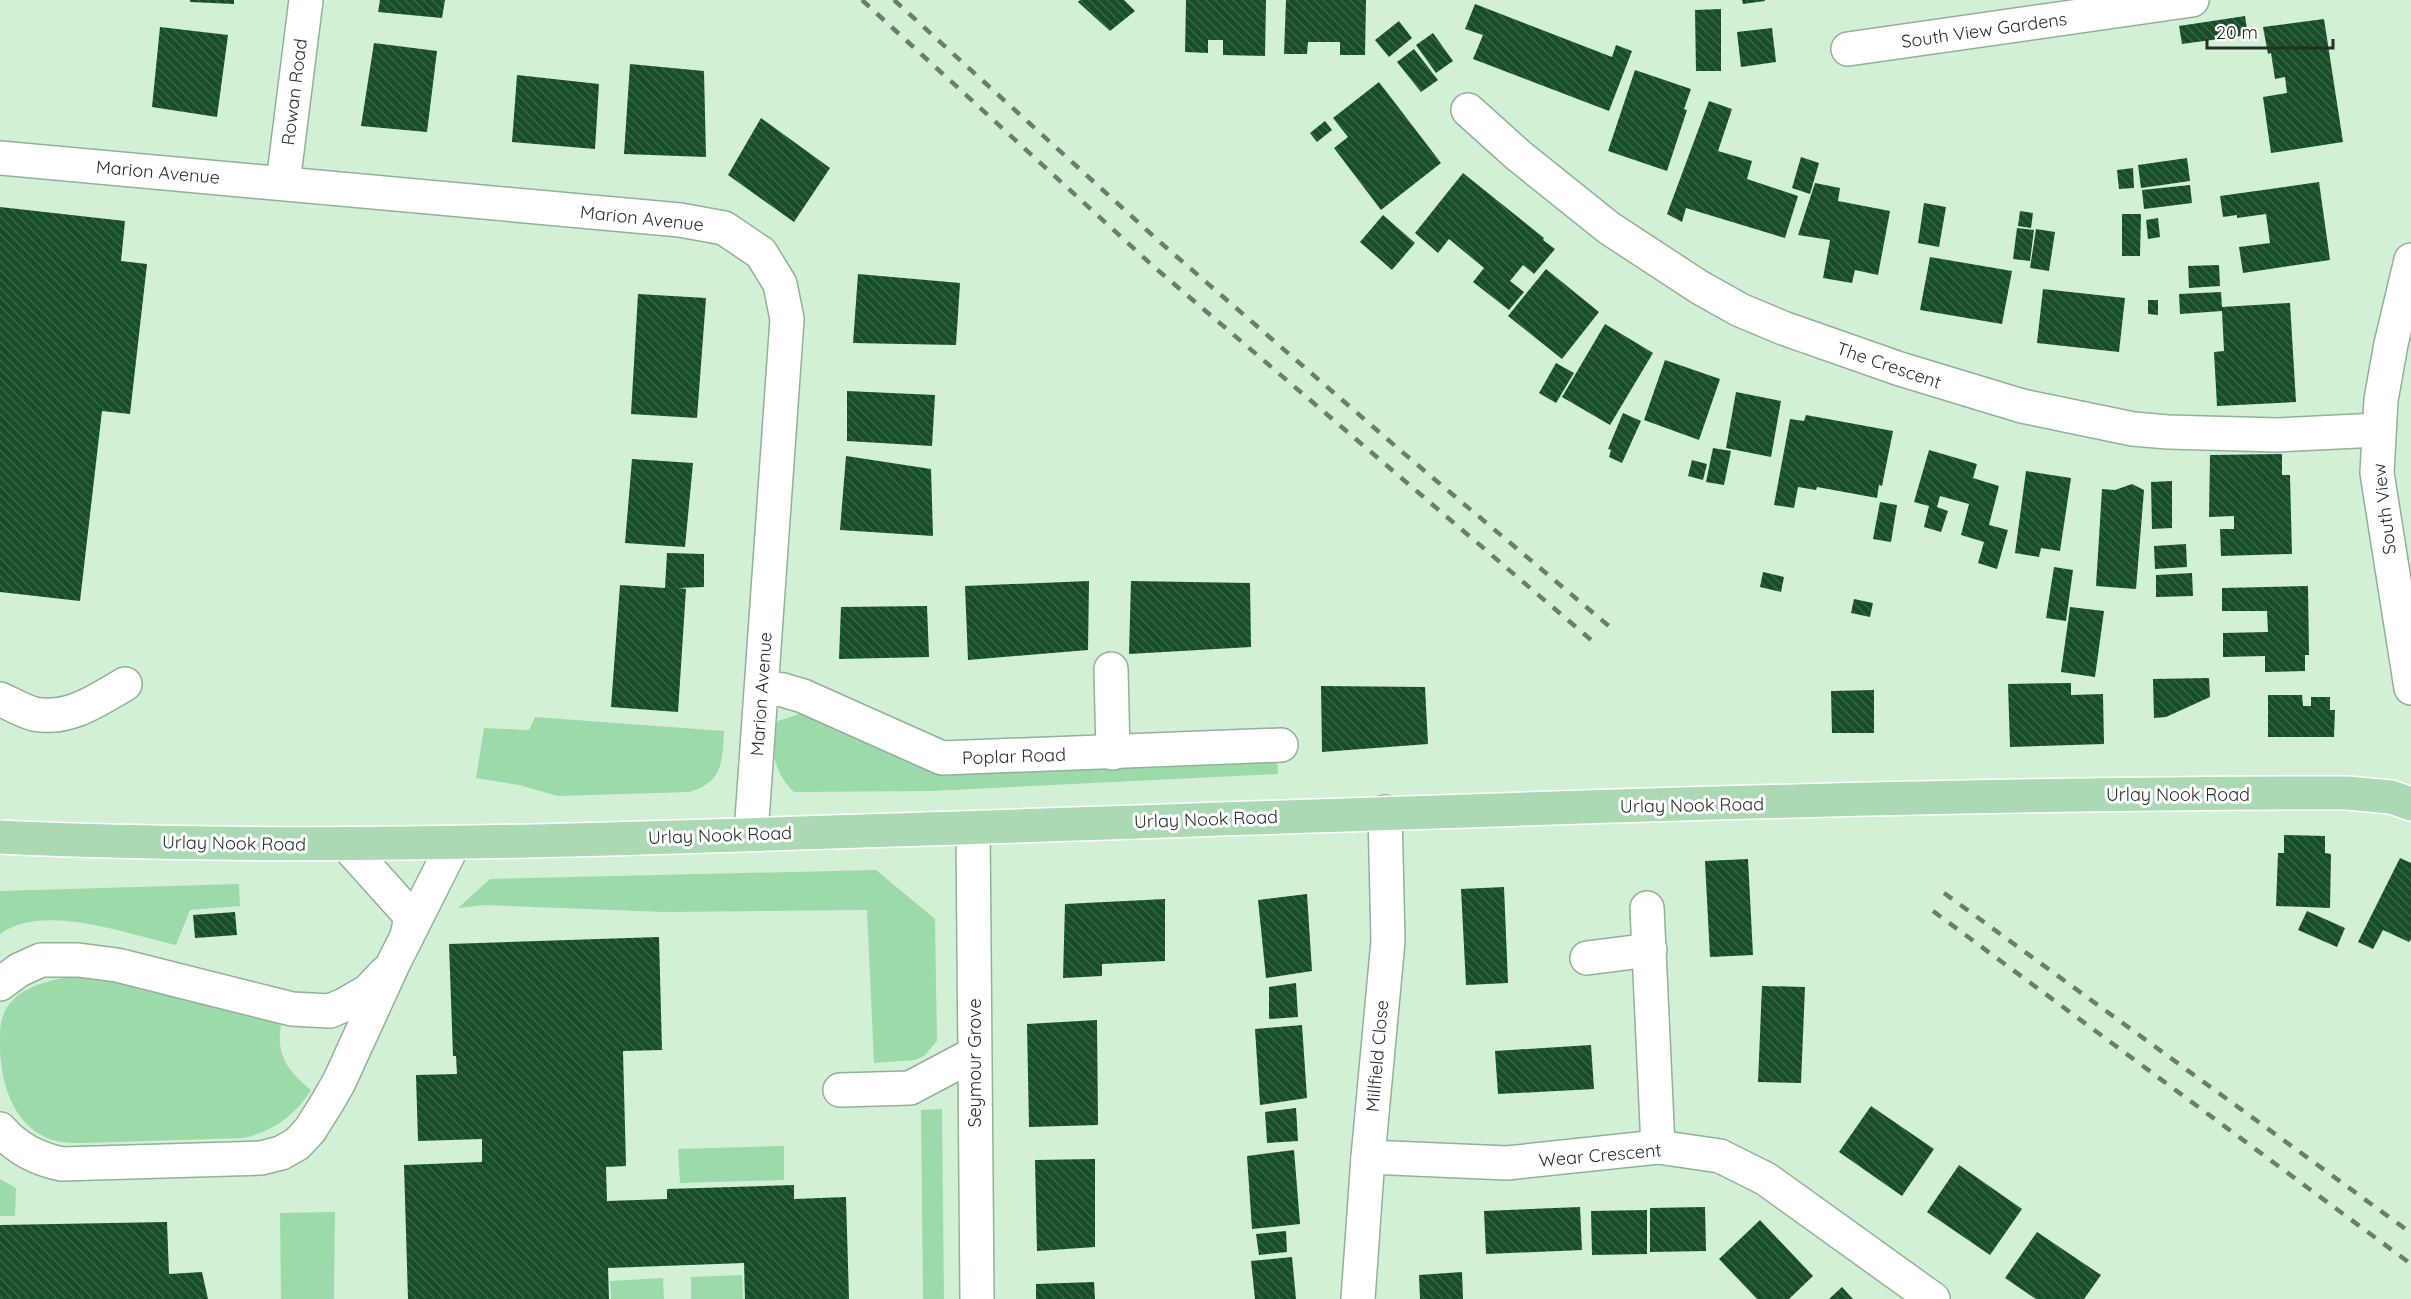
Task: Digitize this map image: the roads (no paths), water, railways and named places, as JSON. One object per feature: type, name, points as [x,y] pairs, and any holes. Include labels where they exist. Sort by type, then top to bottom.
[{"type":"main road","name":"Urlay Nook Road","points":[[0,837],[68,841],[454,843],[973,828],[1385,812],[2076,795],[2347,793],[2391,797],[2411,804]]},
{"type":"street","name":"Rowan Road","points":[[283,183],[306,0]]},
{"type":"street","name":"South View Gardens","points":[[1848,49],[2192,0]]},
{"type":"street","name":"The Crescent","points":[[1468,110],[1518,155],[1609,228],[1699,287],[1740,310],[1783,328],[1889,365],[2022,406],[2133,429],[2278,435],[2378,430]]},
{"type":"street","name":"Marion Avenue","points":[[0,158],[680,219],[724,228],[761,253],[780,284],[787,319],[751,834]]},
{"type":"street","name":"South View","points":[[2411,260],[2391,344],[2378,430],[2377,473],[2411,688]]},
{"type":"street","points":[[1111,669],[1113,753]]},
{"type":"street","points":[[0,699],[35,714],[68,713],[86,707],[125,684]]},
{"type":"street","name":"Poplar Road","points":[[762,688],[783,690],[803,696],[942,758],[1281,745]]},
{"type":"street","name":"Millfield Close","points":[[1358,1299],[1368,1157],[1388,940],[1385,812]]},
{"type":"street","name":"Seymour Grove","points":[[973,828],[977,1299]]},
{"type":"street","points":[[0,1129],[13,1143],[29,1153],[62,1164],[254,1159],[281,1153],[303,1138],[339,1082],[454,843]]},
{"type":"street","points":[[0,984],[20,970],[41,960],[78,960],[117,965],[292,1009],[330,1011],[368,991],[401,949],[410,922],[408,913],[346,844]]},
{"type":"street","points":[[1647,908],[1658,1147]]},
{"type":"street","points":[[1587,958],[1650,950]]},
{"type":"street","points":[[840,1090],[910,1088],[974,1054]]},
{"type":"street","name":"Wear Crescent","points":[[1368,1157],[1507,1163],[1658,1147],[1720,1156],[1766,1179],[1933,1299]]},
{"type":"railway","points":[[862,0],[1153,266],[1597,645]]},
{"type":"railway","points":[[894,0],[1161,243],[1401,451],[1610,627]]},
{"type":"railway","points":[[1944,893],[2411,1233]]},
{"type":"railway","points":[[1933,911],[2411,1264]]}]
